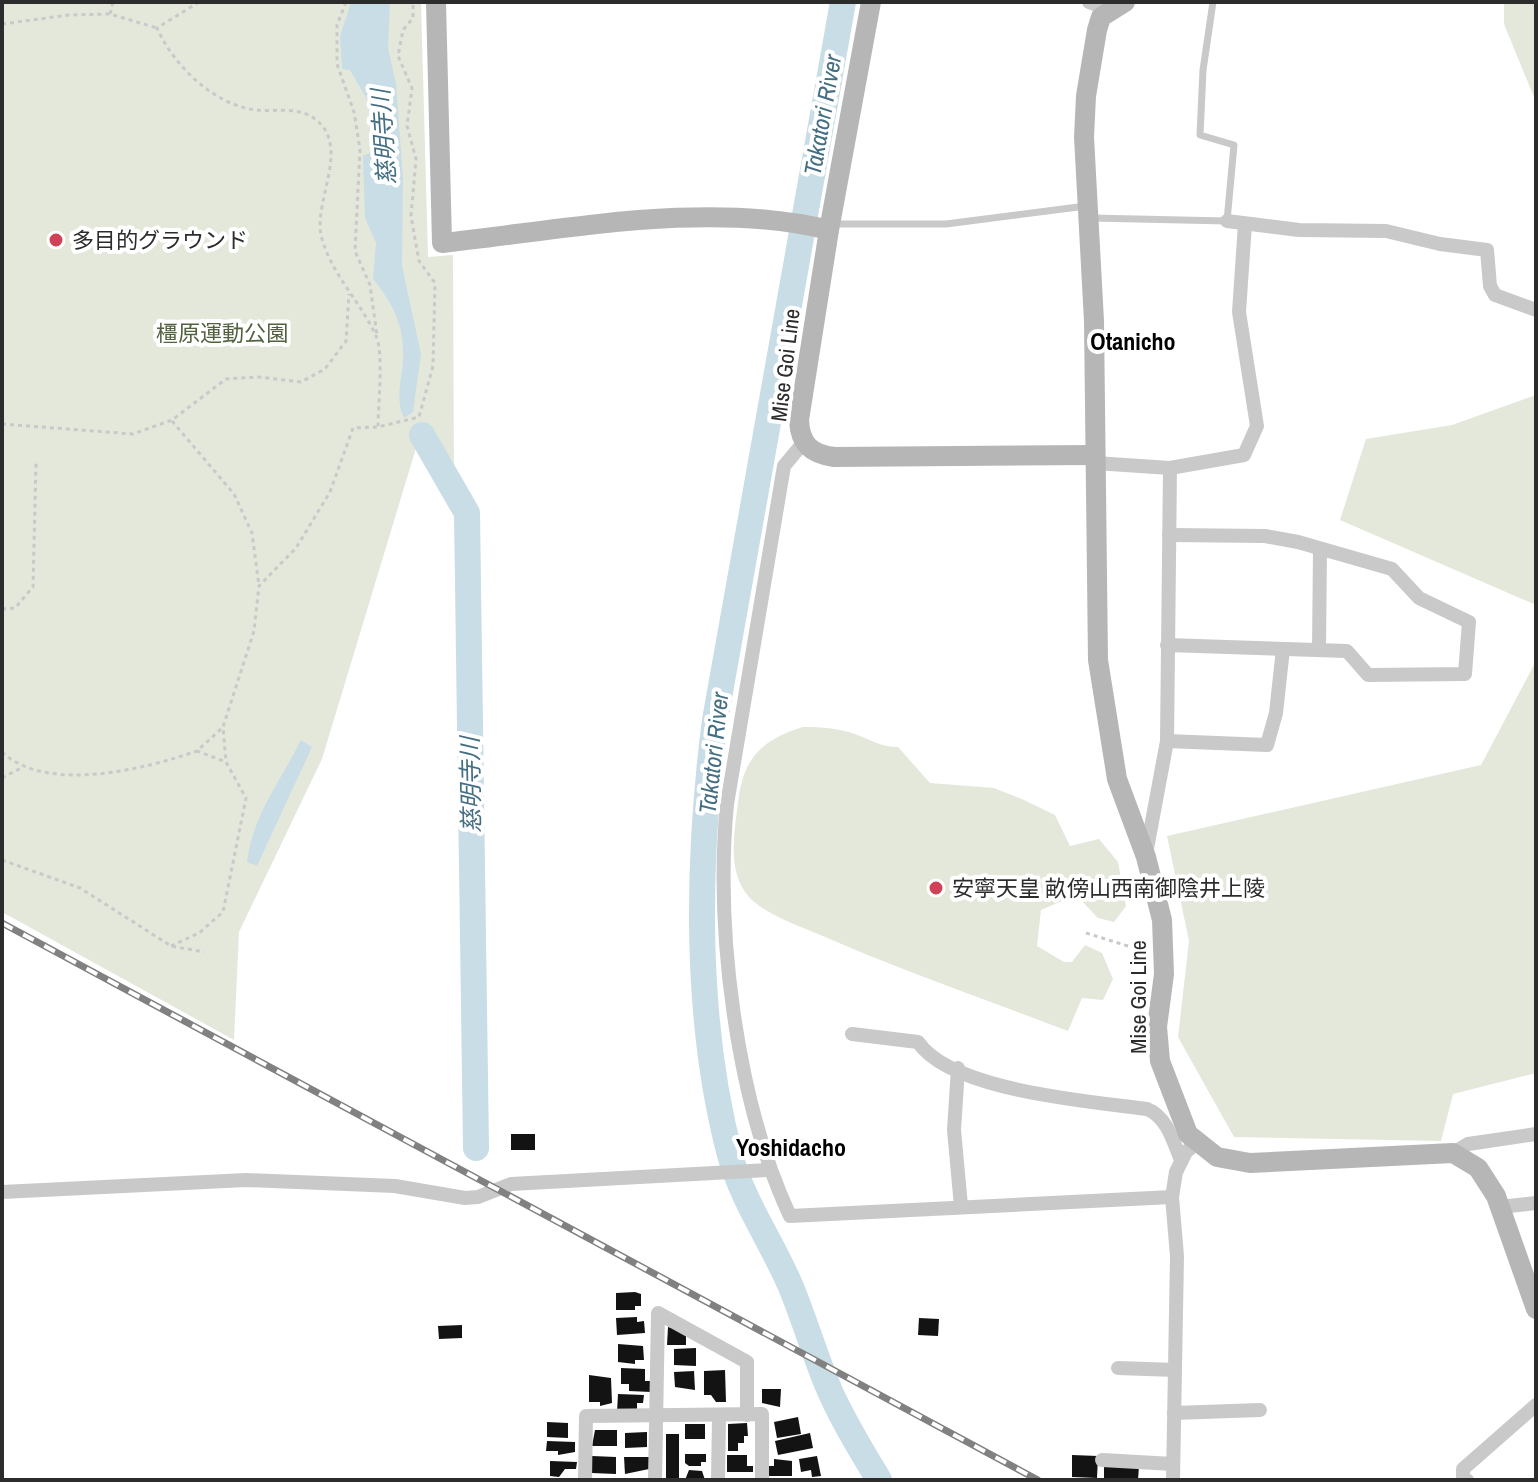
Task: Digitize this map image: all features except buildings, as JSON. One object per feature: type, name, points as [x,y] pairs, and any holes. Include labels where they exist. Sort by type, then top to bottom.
[{"type":"main road","points":[[436,2],[442,243],[700,217],[779,220],[826,227]]},
{"type":"main road","name":"Mise Goi Line","points":[[871,2],[826,227],[799,420],[804,442],[812,451],[834,457],[1094,459]]},
{"type":"main road","name":"Mise Goi Line","points":[[1118,6],[1101,17],[1086,96],[1102,697],[1117,779],[1158,896],[1164,947],[1157,1043],[1188,1134],[1196,1143]]},
{"type":"main road","points":[[1196,1143],[1217,1157],[1250,1163],[1453,1153],[1467,1159],[1488,1178],[1531,1285],[1536,1309]]},
{"type":"street","points":[[1089,2],[1118,6]]},
{"type":"street","points":[[1227,221],[1299,230],[1386,231],[1440,244],[1487,250],[1490,286],[1495,295],[1536,310]]},
{"type":"street","points":[[1094,459],[1170,468],[1244,455],[1257,426],[1239,312],[1245,224]]},
{"type":"street","points":[[804,442],[784,466],[725,830],[735,1016],[764,1170],[790,1216],[1172,1197]]},
{"type":"street","points":[[1146,857],[1167,741],[1170,468]]},
{"type":"street","points":[[1167,645],[1347,651],[1368,675],[1465,674],[1469,622],[1419,598],[1392,569],[1273,536],[1169,535]]},
{"type":"street","points":[[1319,650],[1320,549]]},
{"type":"street","points":[[1167,741],[1267,745],[1276,713],[1283,649]]},
{"type":"street","points":[[852,1034],[918,1042],[928,1057],[958,1068],[982,1082],[1022,1091],[1147,1109],[1158,1114],[1165,1123],[1181,1160]]},
{"type":"street","points":[[958,1068],[954,1130],[961,1206]]},
{"type":"street","points":[[1453,1153],[1468,1144],[1536,1134]]},
{"type":"street","points":[[1173,1480],[1177,1256],[1172,1197],[1181,1160],[1196,1143]]},
{"type":"street","points":[[2,1192],[246,1180],[395,1186],[465,1198],[478,1197],[511,1184],[764,1170]]},
{"type":"street","points":[[1500,1207],[1536,1203]]},
{"type":"street","points":[[655,1480],[658,1313],[747,1362],[747,1415]]},
{"type":"street","points":[[1118,1368],[1175,1370]]},
{"type":"street","points":[[1467,1480],[1463,1479],[1463,1469],[1536,1405]]},
{"type":"street","points":[[1174,1413],[1260,1410]]},
{"type":"street","points":[[585,1480],[586,1416],[655,1418],[762,1414],[762,1480]]},
{"type":"street","points":[[718,1480],[719,1416]]},
{"type":"street","points":[[1102,1460],[1173,1464]]},
{"type":"lane","points":[[826,227],[946,224],[1088,212],[1227,221],[1234,145],[1200,135],[1203,70],[1213,2]]},
{"type":"path","points":[[110,14],[113,2]]},
{"type":"path","points":[[2,24],[69,15],[110,14],[157,28],[199,2]]},
{"type":"path","points":[[346,2],[337,25],[337,64],[354,112],[360,149],[355,251],[370,285],[377,338],[378,427]]},
{"type":"path","points":[[259,586],[296,548],[330,492],[353,428],[378,427],[419,417],[433,366],[435,283],[419,261],[411,216],[416,159],[407,126],[412,88],[398,56],[403,30],[413,18],[413,2]]},
{"type":"path","points":[[157,28],[163,42],[197,81],[227,103],[255,110],[294,110],[316,119],[327,134],[332,161],[321,199],[321,235],[349,294],[377,338]]},
{"type":"path","points":[[2,424],[133,434],[172,420],[226,379],[259,377],[301,382],[325,369],[346,341],[349,294]]},
{"type":"path","points":[[171,946],[199,933],[223,912],[246,798],[226,762],[223,727],[254,631],[259,586],[252,533],[234,494],[172,420]]},
{"type":"path","points":[[2,609],[15,608],[33,587],[36,463]]},
{"type":"path","points":[[2,752],[23,767],[98,775],[158,764],[197,751],[223,727]]},
{"type":"path","points":[[197,751],[226,762]]},
{"type":"path","points":[[2,778],[23,767]]},
{"type":"path","points":[[2,860],[80,888],[171,946],[204,952]]},
{"type":"path","points":[[1086,933],[1128,946],[1164,947]]},
{"type":"green space","name":"橿原運動公園","points":[[2,2],[421,2],[428,257],[453,255],[454,483],[423,425],[322,759],[239,932],[234,1040],[2,912]]},
{"type":"green space","points":[[1504,2],[1536,2],[1536,102],[1504,24]]},
{"type":"green space","points":[[1536,395],[1536,605],[1340,520],[1366,439],[1452,425]]},
{"type":"green space","points":[[1536,661],[1536,1073],[1453,1094],[1441,1141],[1234,1137],[1178,1037],[1189,941],[1167,836],[1481,765]]},
{"type":"green space","points":[[803,727],[842,730],[898,747],[930,783],[994,788],[1024,800],[1055,815],[1070,846],[1099,839],[1118,862],[1126,906],[1114,922],[1098,918],[1076,895],[1041,910],[1037,946],[1064,962],[1072,962],[1085,945],[1102,953],[1113,979],[1103,1000],[1082,998],[1068,1031],[849,947],[764,909],[749,897],[737,876],[734,852],[736,815],[744,774],[765,745]]},
{"type":"water","points":[[351,2],[390,2],[388,48],[396,84],[403,178],[402,266],[421,354],[413,412],[404,418],[399,401],[402,339],[390,303],[373,279],[376,243],[365,218],[363,156],[376,150],[376,115],[350,70],[342,69],[340,36]]},
{"type":"water","points":[[301,740],[312,747],[257,866],[247,862],[255,829]]},
{"type":"waterway","name":"Takatori River","points":[[843,2],[715,720],[705,828],[702,939],[710,1049],[730,1155],[750,1206],[791,1287],[834,1401],[879,1480]]},
{"type":"waterway","name":"慈明寺川","points":[[422,435],[467,513],[476,1148]]},
{"type":"railway","points":[[2,923],[1038,1480]]},
{"type":"place","name":"多目的グラウンド","points":[[56,240]]},
{"type":"place","name":"安寧天皇 畝傍山西南御陰井上陵","points":[[936,888]]},
{"type":"district","name":"Otanicho","points":[[1133,342]]},
{"type":"district","name":"Yoshidacho","points":[[791,1148]]}]
